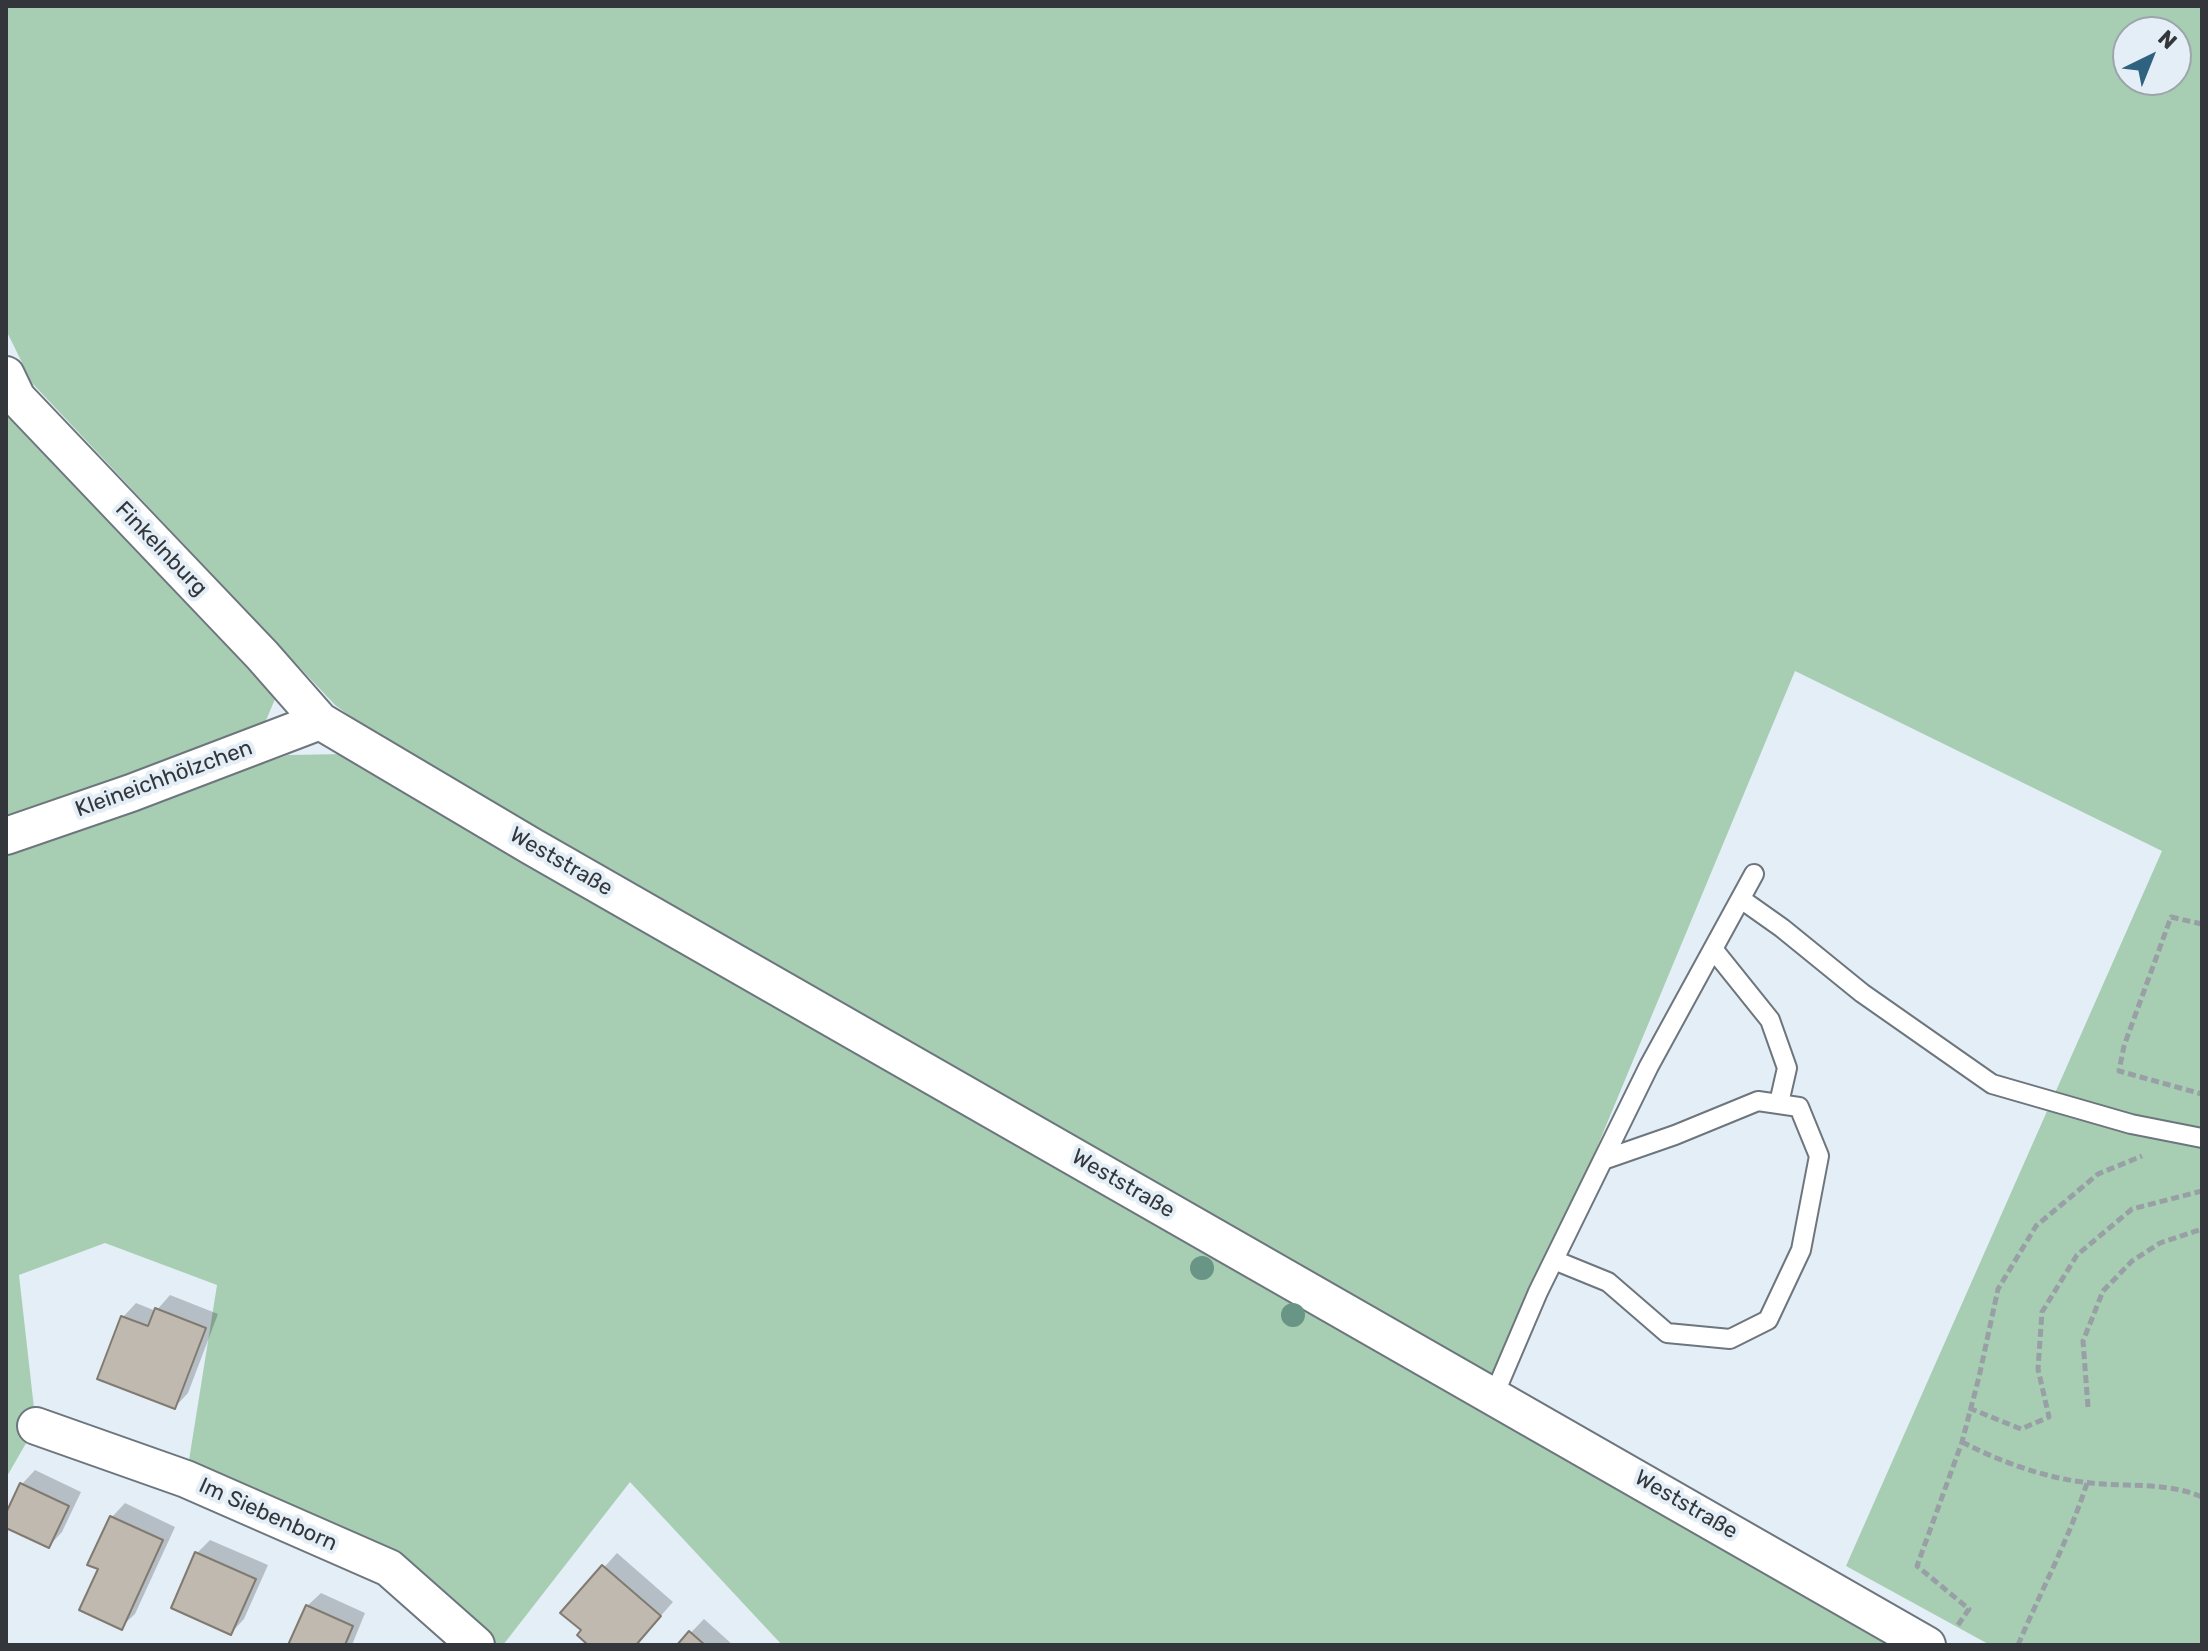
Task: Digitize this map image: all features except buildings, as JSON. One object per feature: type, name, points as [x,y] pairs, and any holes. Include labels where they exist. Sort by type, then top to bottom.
[{"type":"street","name":"Finkelnburg","points":[[6,375],[17,398],[262,655],[320,721]]},
{"type":"street","name":"Kleineichhölzchen","points":[[6,836],[131,793],[320,721]]},
{"type":"street","name":"Weststraße","points":[[320,721],[559,861],[1494,1395],[1939,1639]]},
{"type":"street","name":"Im Siebenborn","points":[[36,1426],[186,1479],[389,1568],[476,1645]]},
{"type":"lane","points":[[1494,1395],[1554,1260],[1649,1066],[1754,874]]},
{"type":"lane","points":[[1741,899],[1862,993],[1992,1084],[2131,1124],[2202,1138]]},
{"type":"lane","points":[[1713,949],[1770,1020],[1787,1068],[1779,1103]]},
{"type":"lane","points":[[1554,1260],[1608,1282],[1667,1333],[1730,1339],[1768,1320],[1801,1250],[1819,1156],[1799,1107],[1758,1101],[1603,1160]]},
{"type":"path","points":[[2202,924],[2171,917],[2124,1046],[2119,1071],[2202,1094]]},
{"type":"path","points":[[1939,1639],[1969,1609],[1917,1566],[1962,1442],[1998,1289],[2036,1226],[2098,1174],[2149,1153]]},
{"type":"path","points":[[1969,1408],[2021,1429],[2049,1417],[2038,1369],[2042,1312],[2077,1255],[2132,1209],[2202,1191]]},
{"type":"path","points":[[2088,1407],[2083,1341],[2103,1291],[2132,1261],[2160,1243],[2202,1229]]},
{"type":"path","points":[[1962,1442],[2001,1462],[2087,1483],[2186,1490],[2202,1497]]},
{"type":"path","points":[[2018,1645],[2074,1523],[2087,1483]]},
{"type":"green space","points":[[6,6],[2202,6],[2202,1645],[1990,1645],[1846,1566],[2162,851],[1795,671],[1494,1395],[1907,1645],[782,1645],[630,1482],[503,1645],[476,1645],[388,1568],[186,1479],[217,1285],[105,1243],[19,1275],[36,1426],[6,1478],[6,851],[288,755],[345,754],[525,842],[335,705],[32,383],[6,330]]},
{"type":"green space","points":[[6,399],[278,692],[264,725],[6,820]]}]
